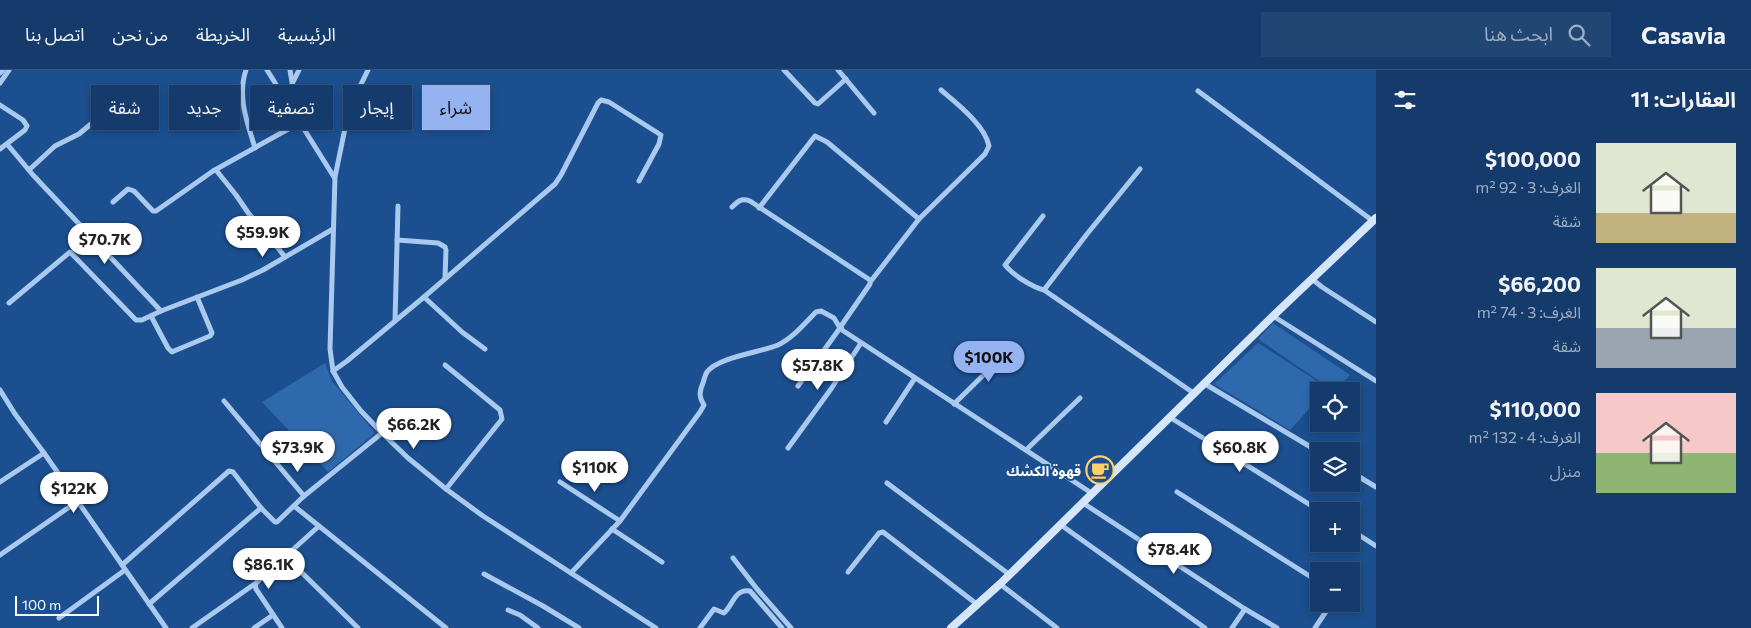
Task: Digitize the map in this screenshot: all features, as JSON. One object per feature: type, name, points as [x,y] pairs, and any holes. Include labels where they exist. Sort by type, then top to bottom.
[{"type":"main road","points":[[951,628],[1000,584],[1273,316],[1375,219]]},
{"type":"street","points":[[246,70],[242,93],[245,114],[255,148]]},
{"type":"street","points":[[267,70],[277,85]]},
{"type":"street","points":[[290,70],[292,83]]},
{"type":"street","points":[[292,83],[299,70]]},
{"type":"street","points":[[368,70],[350,108],[335,177],[330,349],[333,371],[361,411],[382,434],[446,489],[484,516],[656,628]]},
{"type":"street","points":[[784,70],[818,104],[846,79]]},
{"type":"street","points":[[838,70],[874,112]]},
{"type":"street","points":[[0,84],[5,72]]},
{"type":"street","points":[[798,386],[871,281],[919,219],[985,154],[990,146],[985,134],[941,90]]},
{"type":"street","points":[[1198,91],[1375,219]]},
{"type":"street","points":[[333,371],[424,297],[555,184],[601,100],[609,102],[661,135],[659,144],[639,181]]},
{"type":"street","points":[[0,105],[23,120],[27,126],[0,149]]},
{"type":"street","points":[[29,170],[55,146],[79,134],[91,124]]},
{"type":"street","points":[[113,202],[126,190],[131,189],[156,211],[216,170],[287,130]]},
{"type":"street","points":[[306,130],[335,177]]},
{"type":"street","points":[[759,208],[815,136],[827,142],[919,219]]},
{"type":"street","points":[[7,144],[161,311]]},
{"type":"street","points":[[1044,290],[1140,169]]},
{"type":"street","points":[[216,170],[285,257]]},
{"type":"street","points":[[732,207],[739,200],[744,199],[871,281]]},
{"type":"street","points":[[395,321],[398,206]]},
{"type":"street","points":[[1042,216],[1005,265],[1009,270],[1044,290],[1195,394]]},
{"type":"street","points":[[10,303],[70,252],[136,320],[142,320],[242,280],[333,228]]},
{"type":"street","points":[[397,240],[438,243],[445,246],[445,278]]},
{"type":"street","points":[[1312,279],[1376,322]]},
{"type":"street","points":[[151,316],[172,352],[210,336],[212,333],[197,297]]},
{"type":"street","points":[[424,297],[462,332],[485,349]]},
{"type":"street","points":[[571,573],[620,521],[700,412],[704,405],[700,398],[700,390],[707,372],[715,366],[736,357],[777,346],[816,312],[821,311],[827,313],[837,321],[840,328],[862,343],[1093,494]]},
{"type":"street","points":[[1273,316],[1376,381]]},
{"type":"street","points":[[788,448],[862,343]]},
{"type":"street","points":[[954,404],[1011,348]]},
{"type":"street","points":[[444,365],[500,410],[502,414],[502,419],[446,489]]},
{"type":"street","points":[[886,422],[915,378]]},
{"type":"street","points":[[1205,384],[1310,447]]},
{"type":"street","points":[[0,390],[166,628]]},
{"type":"street","points":[[1026,450],[1080,398]]},
{"type":"street","points":[[224,401],[304,496]]},
{"type":"street","points":[[1171,418],[1310,505]]},
{"type":"street","points":[[60,618],[123,567],[229,471],[233,472],[275,522],[304,496],[382,434]]},
{"type":"street","points":[[0,482],[44,453]]},
{"type":"street","points":[[1360,477],[1376,487]]},
{"type":"street","points":[[560,482],[620,521]]},
{"type":"street","points":[[887,484],[1010,574]]},
{"type":"street","points":[[1177,492],[1310,576]]},
{"type":"street","points":[[0,555],[78,501]]},
{"type":"street","points":[[1083,503],[1245,609],[1278,628]]},
{"type":"street","points":[[294,506],[446,628]]},
{"type":"street","points":[[149,604],[262,508]]},
{"type":"street","points":[[1061,525],[1205,628]]},
{"type":"street","points":[[192,628],[256,582],[286,557],[318,526]]},
{"type":"street","points":[[612,529],[662,562]]},
{"type":"street","points":[[848,572],[879,533],[883,532],[978,605]]},
{"type":"street","points":[[1360,536],[1376,546]]},
{"type":"street","points":[[286,557],[358,628]]},
{"type":"street","points":[[733,558],[791,628]]},
{"type":"street","points":[[484,574],[579,628]]},
{"type":"street","points":[[256,582],[256,589],[282,628]]},
{"type":"street","points":[[1000,584],[1057,628]]},
{"type":"street","points":[[700,628],[714,609],[724,613],[739,593],[744,590],[750,591],[782,628]]},
{"type":"street","points":[[1232,628],[1245,609]]},
{"type":"street","points":[[508,610],[520,615],[538,628]]},
{"type":"street","points":[[1315,628],[1326,612]]},
{"type":"street","points":[[254,628],[274,615]]},
{"type":"shaded area","points":[[1273,323],[1350,375],[1344,382],[1321,382],[1258,339]]},
{"type":"shaded area","points":[[1258,343],[1319,382],[1310,382],[1310,408],[1290,430],[1214,384]]},
{"type":"shaded area","points":[[325,363],[332,381],[375,433],[328,472],[262,402]]},
{"type":"place","name":"قهوة الكشك","points":[[1100,470]]}]
